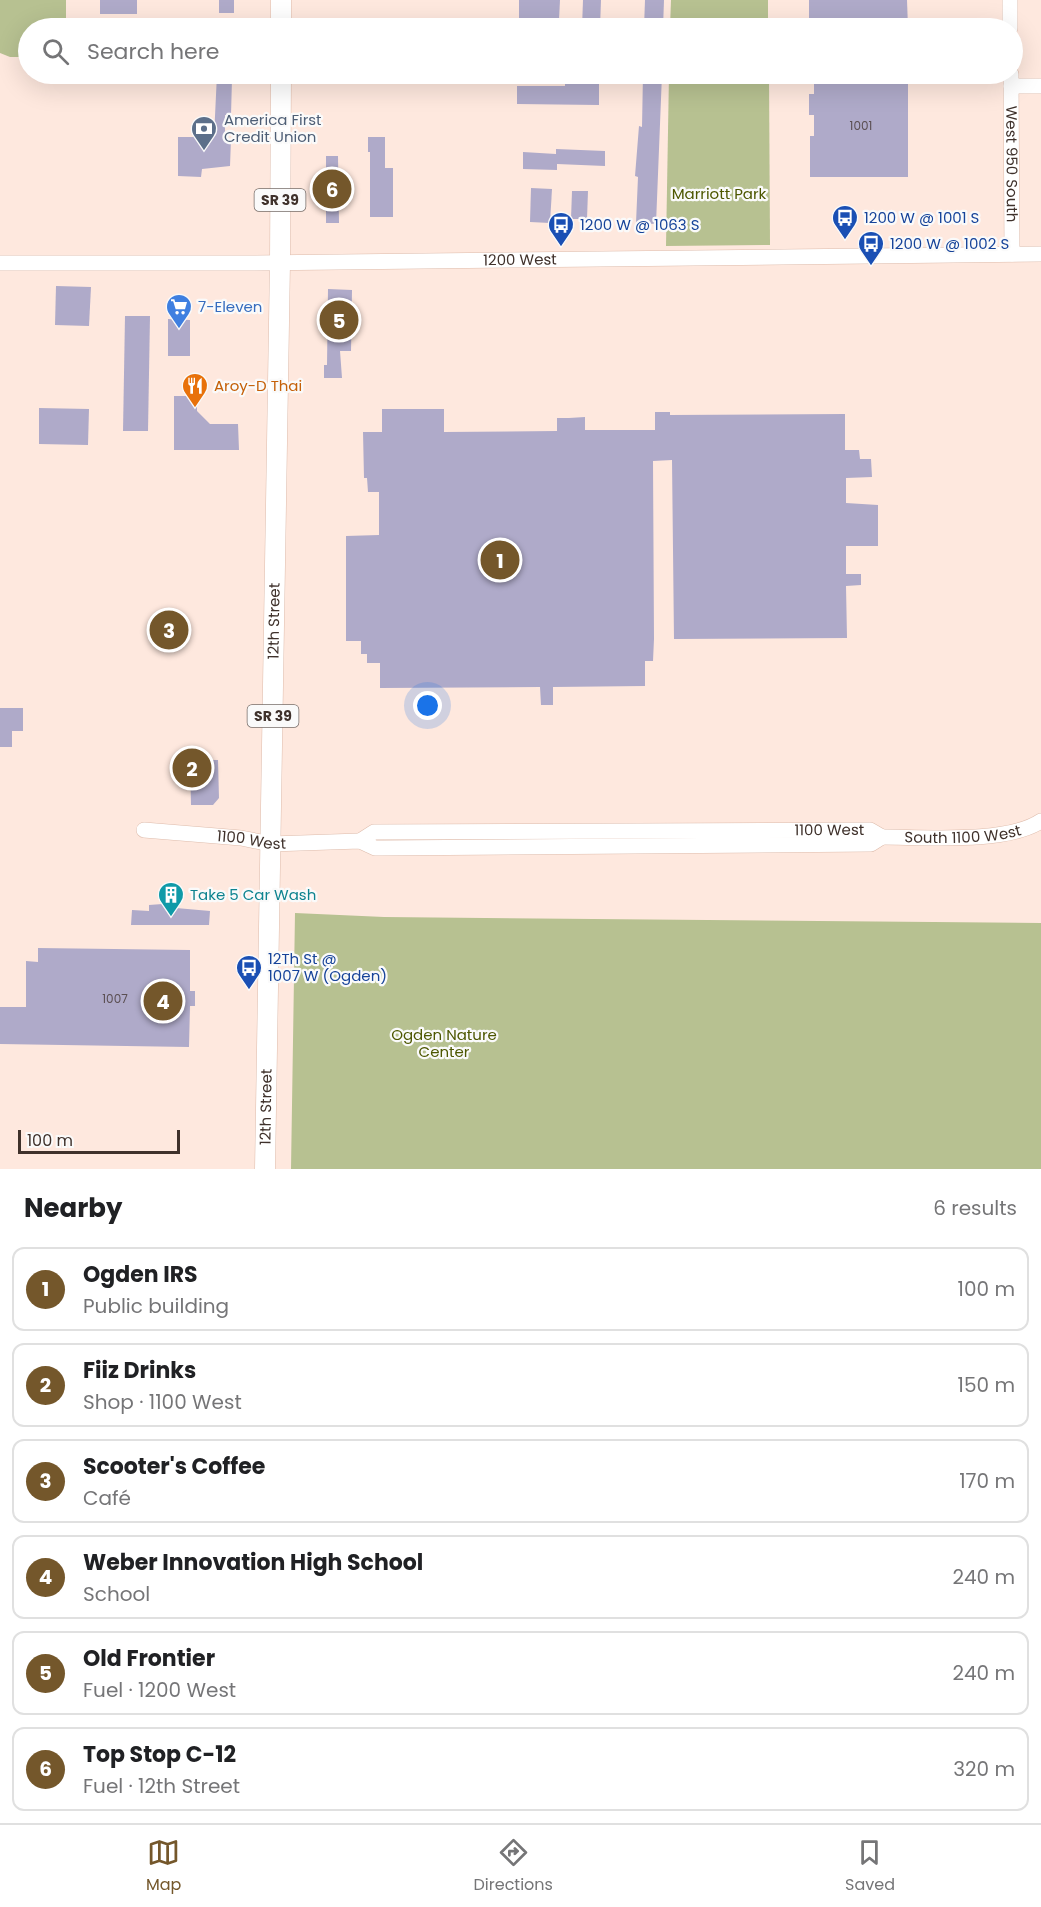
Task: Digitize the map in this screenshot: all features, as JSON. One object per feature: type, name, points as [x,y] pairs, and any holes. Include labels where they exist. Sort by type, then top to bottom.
[{"type":"main road","points":[[281,0],[281,18]]},
{"type":"main road","name":"12th Street","points":[[265,1169],[280,262],[280,84]]},
{"type":"street","points":[[1010,0],[1010,18]]},
{"type":"street","points":[[1023,82],[1041,86]]},
{"type":"street","name":"West 950 South","points":[[1011,84],[1012,254]]},
{"type":"street","name":"1200 West","points":[[0,263],[1041,254]]},
{"type":"street","name":"South 1100 West","points":[[882,837],[997,836],[1018,831],[1041,821]]},
{"type":"street","name":"1100 West","points":[[144,830],[242,837],[271,843],[360,841],[375,848],[405,840],[871,844],[882,837]]},
{"type":"green space","points":[[0,0],[66,0],[66,18],[18,18],[18,57],[0,53]]},
{"type":"green space","points":[[671,0],[768,0],[768,18],[670,18]]},
{"type":"green space","name":"Marriott Park","points":[[669,84],[769,84],[770,245],[666,246]]},
{"type":"green space","name":"Ogden Nature Center","points":[[295,913],[384,917],[1041,923],[1041,1169],[291,1169]]},
{"type":"building","points":[[100,0],[137,0],[137,14],[100,14]]},
{"type":"building","points":[[219,0],[234,0],[234,13],[219,13]]},
{"type":"building","points":[[519,0],[560,0],[559,18],[519,18]]},
{"type":"building","points":[[583,0],[601,0],[600,18],[582,18]]},
{"type":"building","points":[[645,0],[664,0],[663,18],[644,18]]},
{"type":"building","points":[[809,0],[907,0],[908,18],[809,18]]},
{"type":"building","name":"America First Credit Union","points":[[217,84],[232,84],[231,115],[225,115],[225,139],[231,139],[230,166],[202,169],[201,177],[178,176],[178,137],[214,137]]},
{"type":"building","points":[[565,84],[599,84],[599,105],[517,104],[517,86],[565,86]]},
{"type":"building","points":[[643,84],[662,84],[656,224],[636,223],[638,177],[635,176],[639,126],[642,127]]},
{"type":"building","points":[[814,84],[908,84],[908,177],[810,177],[810,136],[814,136],[814,115],[809,115],[809,94],[814,94]]},
{"type":"building","points":[[368,137],[385,137],[385,168],[393,168],[393,217],[370,217]]},
{"type":"building","points":[[556,149],[605,151],[605,166],[557,164],[557,170],[523,169],[523,152],[556,154]]},
{"type":"building","points":[[326,156],[338,156],[339,223],[326,223]]},
{"type":"building","points":[[531,188],[552,189],[550,223],[530,222]]},
{"type":"building","points":[[572,191],[588,191],[587,219],[571,219]]},
{"type":"building","points":[[56,286],[91,287],[89,326],[55,325]]},
{"type":"building","points":[[328,289],[352,290],[351,351],[340,351],[342,378],[324,378],[324,365],[327,365]]},
{"type":"building","points":[[125,316],[150,316],[148,431],[123,431]]},
{"type":"building","name":"7-Eleven","points":[[168,319],[190,320],[190,356],[168,356]]},
{"type":"building","points":[[174,396],[197,396],[197,411],[210,424],[238,424],[239,450],[174,450]]},
{"type":"building","points":[[39,408],[89,409],[88,445],[39,444]]},
{"type":"building","points":[[382,409],[444,409],[444,432],[557,431],[557,418],[585,417],[585,430],[655,430],[655,412],[670,412],[670,415],[845,414],[845,450],[859,450],[860,459],[871,459],[872,477],[846,478],[846,503],[878,505],[878,546],[846,546],[846,574],[861,574],[861,585],[846,586],[847,638],[674,639],[672,460],[653,461],[654,639],[653,661],[645,661],[645,686],[553,687],[553,705],[541,705],[540,687],[380,688],[380,663],[367,663],[367,654],[361,654],[361,641],[346,641],[346,536],[379,535],[379,492],[368,492],[367,478],[364,478],[363,432],[382,432]]},
{"type":"building","points":[[0,708],[23,708],[23,731],[12,731],[12,747],[0,747]]},
{"type":"building","points":[[190,760],[218,760],[219,798],[213,805],[191,805]]},
{"type":"building","name":"Take 5 Car Wash","points":[[176,903],[176,908],[210,911],[209,925],[131,925],[132,910],[149,911],[149,905]]},
{"type":"building","points":[[38,948],[190,950],[190,991],[195,991],[195,1006],[190,1006],[189,1047],[0,1044],[0,1007],[26,1007],[26,961],[38,962]]},
{"type":"place","name":"America First Credit Union","points":[[204,152]]},
{"type":"place","name":"Top Stop C-12","points":[[332,189]]},
{"type":"place","name":"1200 W @ 1001 S","points":[[845,241]]},
{"type":"place","name":"1200 W @ 1063 S","points":[[561,248]]},
{"type":"place","name":"1200 W @ 1002 S","points":[[871,267]]},
{"type":"place","name":"Old Frontier","points":[[339,320]]},
{"type":"place","name":"7-Eleven","points":[[179,330]]},
{"type":"place","name":"Aroy-D Thai","points":[[195,409]]},
{"type":"place","name":"Ogden IRS","points":[[500,560]]},
{"type":"place","name":"Scooter's Coffee","points":[[169,630]]},
{"type":"place","name":"Fiiz Drinks","points":[[192,768]]},
{"type":"place","name":"Take 5 Car Wash","points":[[171,918]]},
{"type":"place","name":"12Th St @ 1007 W (Ogden)","points":[[249,991]]},
{"type":"place","name":"Weber Innovation High School","points":[[163,1001]]}]
